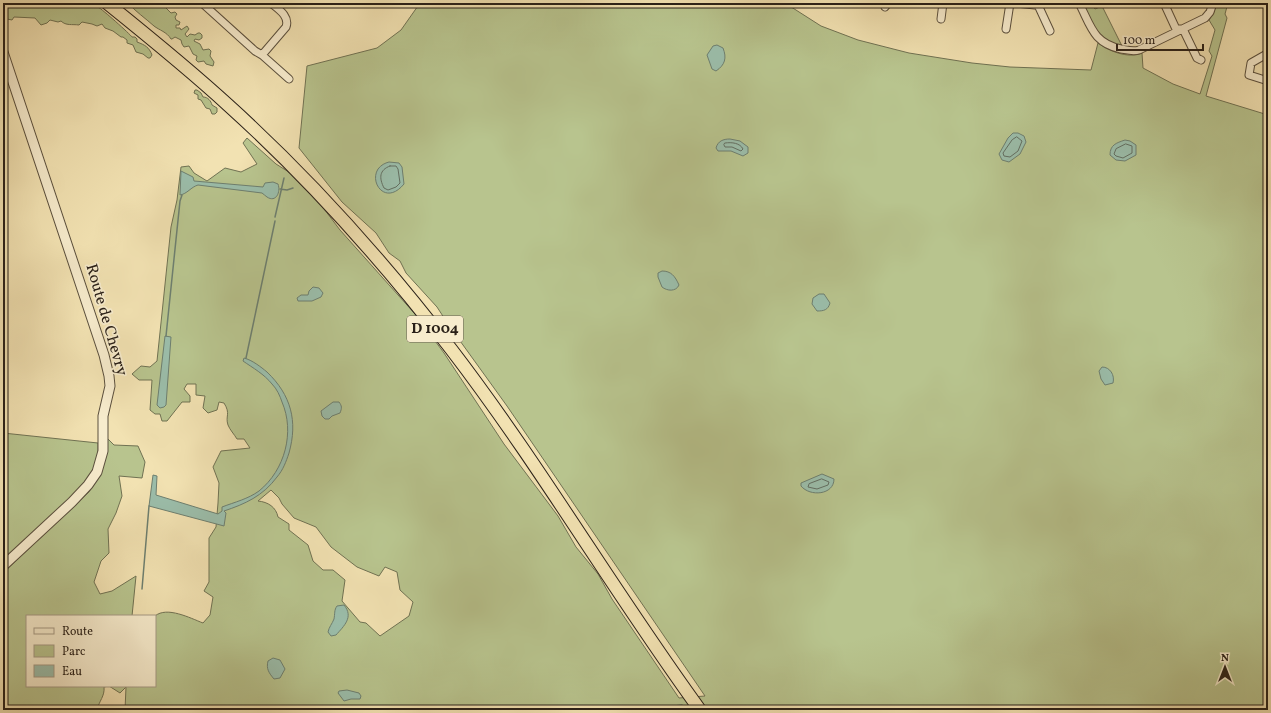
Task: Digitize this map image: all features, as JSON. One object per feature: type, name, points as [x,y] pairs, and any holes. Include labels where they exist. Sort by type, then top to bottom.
[{"type":"highway","name":"D 1004","points":[[107,3],[179,61],[229,105],[305,179],[375,255],[490,402],[604,572],[700,710]]},
{"type":"highway","name":"D 1004","points":[[118,3],[183,56],[267,132],[310,175],[379,250],[456,345],[495,398],[608,567],[630,596],[707,710]]},
{"type":"street","points":[[202,3],[255,51],[262,55],[289,79]]},
{"type":"street","points":[[262,55],[286,27],[288,22],[287,17],[271,3]]},
{"type":"street","points":[[941,19],[943,3]]},
{"type":"street","points":[[1006,29],[1010,3]]},
{"type":"street","points":[[1016,3],[1040,4],[1050,30]]},
{"type":"street","points":[[1080,3],[1097,37],[1106,44],[1116,48],[1137,51],[1207,17],[1213,3]]},
{"type":"street","points":[[1164,3],[1176,29],[1182,29]]},
{"type":"street","points":[[1182,29],[1197,58],[1201,60]]},
{"type":"street","name":"Route de Chevry","points":[[3,52],[104,356],[110,386],[103,419],[103,452],[97,472],[88,485],[72,502],[3,566]]},
{"type":"street","points":[[1268,61],[1264,55],[1251,63],[1249,75],[1268,81]]},
{"type":"green space","points":[[3,3],[95,3],[132,37],[135,37],[137,42],[150,50],[152,55],[148,58],[143,54],[136,52],[133,45],[127,43],[127,40],[105,28],[102,24],[97,26],[82,22],[79,25],[65,24],[61,21],[58,22],[50,20],[41,25],[35,18],[14,17],[12,20],[7,19],[3,17]]},
{"type":"green space","points":[[128,3],[155,3],[163,5],[171,13],[175,12],[177,14],[175,17],[176,20],[180,22],[179,25],[176,25],[176,28],[180,28],[181,30],[187,26],[189,29],[185,34],[187,37],[190,34],[195,35],[200,33],[202,35],[202,38],[199,40],[195,39],[194,41],[200,44],[203,50],[209,49],[211,51],[210,56],[214,62],[213,66],[206,64],[204,61],[198,62],[196,60],[197,56],[193,54],[189,46],[184,47],[181,40],[175,37],[171,39]]},
{"type":"green space","points":[[420,3],[785,3],[821,26],[858,40],[909,53],[972,63],[1010,67],[1091,70],[1098,43],[1108,49],[1125,55],[1137,55],[1142,53],[1143,68],[1173,84],[1200,94],[1212,56],[1209,51],[1215,30],[1209,20],[1214,12],[1216,3],[1228,3],[1225,14],[1227,18],[1206,96],[1268,115],[1268,710],[125,710],[126,687],[156,687],[156,615],[166,612],[179,614],[203,623],[210,615],[213,597],[204,591],[209,582],[209,538],[216,527],[218,503],[219,483],[213,467],[221,451],[250,448],[244,439],[237,439],[230,429],[227,422],[228,412],[224,403],[219,402],[217,410],[208,413],[203,408],[205,396],[196,395],[196,384],[187,384],[184,389],[190,396],[190,402],[182,402],[167,421],[162,421],[160,414],[155,414],[150,410],[152,380],[139,380],[132,374],[141,366],[150,367],[157,361],[171,227],[177,200],[181,167],[189,166],[194,173],[207,181],[225,168],[241,172],[257,164],[243,143],[247,138],[276,164],[292,174],[315,197],[340,230],[415,314],[444,353],[504,444],[558,516],[576,547],[598,574],[612,599],[679,698],[705,696],[507,406],[437,307],[406,273],[400,261],[389,253],[376,233],[342,202],[299,148],[307,66],[377,48],[401,30]],"holes":[[[271,490],[279,498],[294,518],[316,527],[331,547],[357,567],[379,576],[385,567],[397,572],[400,590],[413,602],[409,616],[380,636],[366,623],[360,622],[342,601],[345,580],[333,570],[323,570],[313,561],[308,545],[289,530],[289,524],[278,517],[277,513],[271,506],[258,501]]]},
{"type":"green space","points":[[1082,3],[1096,3],[1092,5],[1095,9],[1102,6],[1122,46],[1106,39],[1096,30]]},
{"type":"green space","points":[[195,90],[201,93],[203,97],[208,98],[212,105],[217,108],[217,112],[215,114],[212,114],[210,109],[206,108],[201,100],[198,99],[198,95],[194,93]]},
{"type":"green space","points":[[3,433],[98,443],[98,455],[92,474],[71,499],[3,561]]},
{"type":"green space","points":[[105,436],[114,445],[138,446],[145,462],[142,478],[119,476],[122,496],[108,529],[109,553],[101,561],[94,582],[100,594],[112,591],[136,576],[132,615],[26,615],[26,687],[104,687],[104,693],[97,710],[3,710],[3,573],[89,492],[103,466]]},
{"type":"green space","points":[[111,687],[126,687],[120,693]]},
{"type":"water","points":[[717,45],[723,48],[725,58],[723,64],[716,71],[712,69],[707,55],[713,46]]},
{"type":"water","points":[[1013,133],[1018,133],[1024,136],[1026,142],[1020,154],[1009,162],[1002,160],[999,154],[1008,138]]},
{"type":"water","points":[[730,139],[740,141],[748,147],[748,153],[743,156],[731,151],[718,151],[716,148],[719,142]]},
{"type":"water","points":[[1125,140],[1136,145],[1136,155],[1125,161],[1116,160],[1110,155],[1111,149],[1116,143]]},
{"type":"water","points":[[389,162],[399,163],[402,167],[404,184],[391,193],[385,193],[378,186],[376,175],[380,166]]},
{"type":"water","points":[[181,171],[193,177],[194,181],[263,187],[265,183],[273,182],[278,184],[279,190],[277,196],[273,199],[266,197],[262,193],[198,185],[180,195]]},
{"type":"water","points":[[662,271],[668,272],[676,279],[679,285],[676,289],[671,290],[662,287],[658,273]]},
{"type":"water","points":[[313,287],[319,288],[323,293],[321,297],[312,301],[298,301],[297,298],[301,295],[308,295],[309,291]]},
{"type":"water","points":[[819,294],[824,294],[830,303],[825,310],[822,311],[817,311],[812,304],[813,298]]},
{"type":"water","points":[[165,336],[171,337],[166,405],[160,408],[157,405]]},
{"type":"water","points":[[244,358],[250,360],[267,372],[282,390],[287,399],[293,430],[288,456],[281,472],[272,484],[260,494],[246,502],[224,511],[226,513],[224,526],[149,506],[153,475],[157,476],[156,495],[218,514],[222,511],[222,507],[255,494],[268,482],[275,472],[281,462],[285,450],[288,426],[286,414],[280,397],[269,380],[243,361]]},
{"type":"water","points":[[1102,367],[1110,370],[1113,377],[1113,383],[1105,385],[1101,379],[1099,371]]},
{"type":"water","points":[[333,402],[340,403],[340,413],[329,419],[325,419],[322,416],[321,411]]},
{"type":"water","points":[[822,474],[834,479],[833,484],[826,491],[821,493],[810,492],[801,486],[801,483]]},
{"type":"water","points":[[344,605],[348,613],[347,621],[336,635],[331,636],[328,632],[334,619],[335,609],[337,606]]},
{"type":"water","points":[[273,658],[280,660],[285,669],[280,678],[274,679],[268,671],[268,661]]},
{"type":"water","points":[[347,690],[359,693],[361,696],[360,699],[344,701],[338,693],[339,691]]},
{"type":"waterway","points":[[275,217],[284,178]]},
{"type":"waterway","points":[[280,189],[287,190],[293,188]]},
{"type":"waterway","points":[[166,336],[180,201],[182,195]]},
{"type":"waterway","points":[[246,358],[275,221]]},
{"type":"waterway","points":[[142,589],[149,506]]},
{"type":"waterway","points":[[645,710],[682,705]]}]
